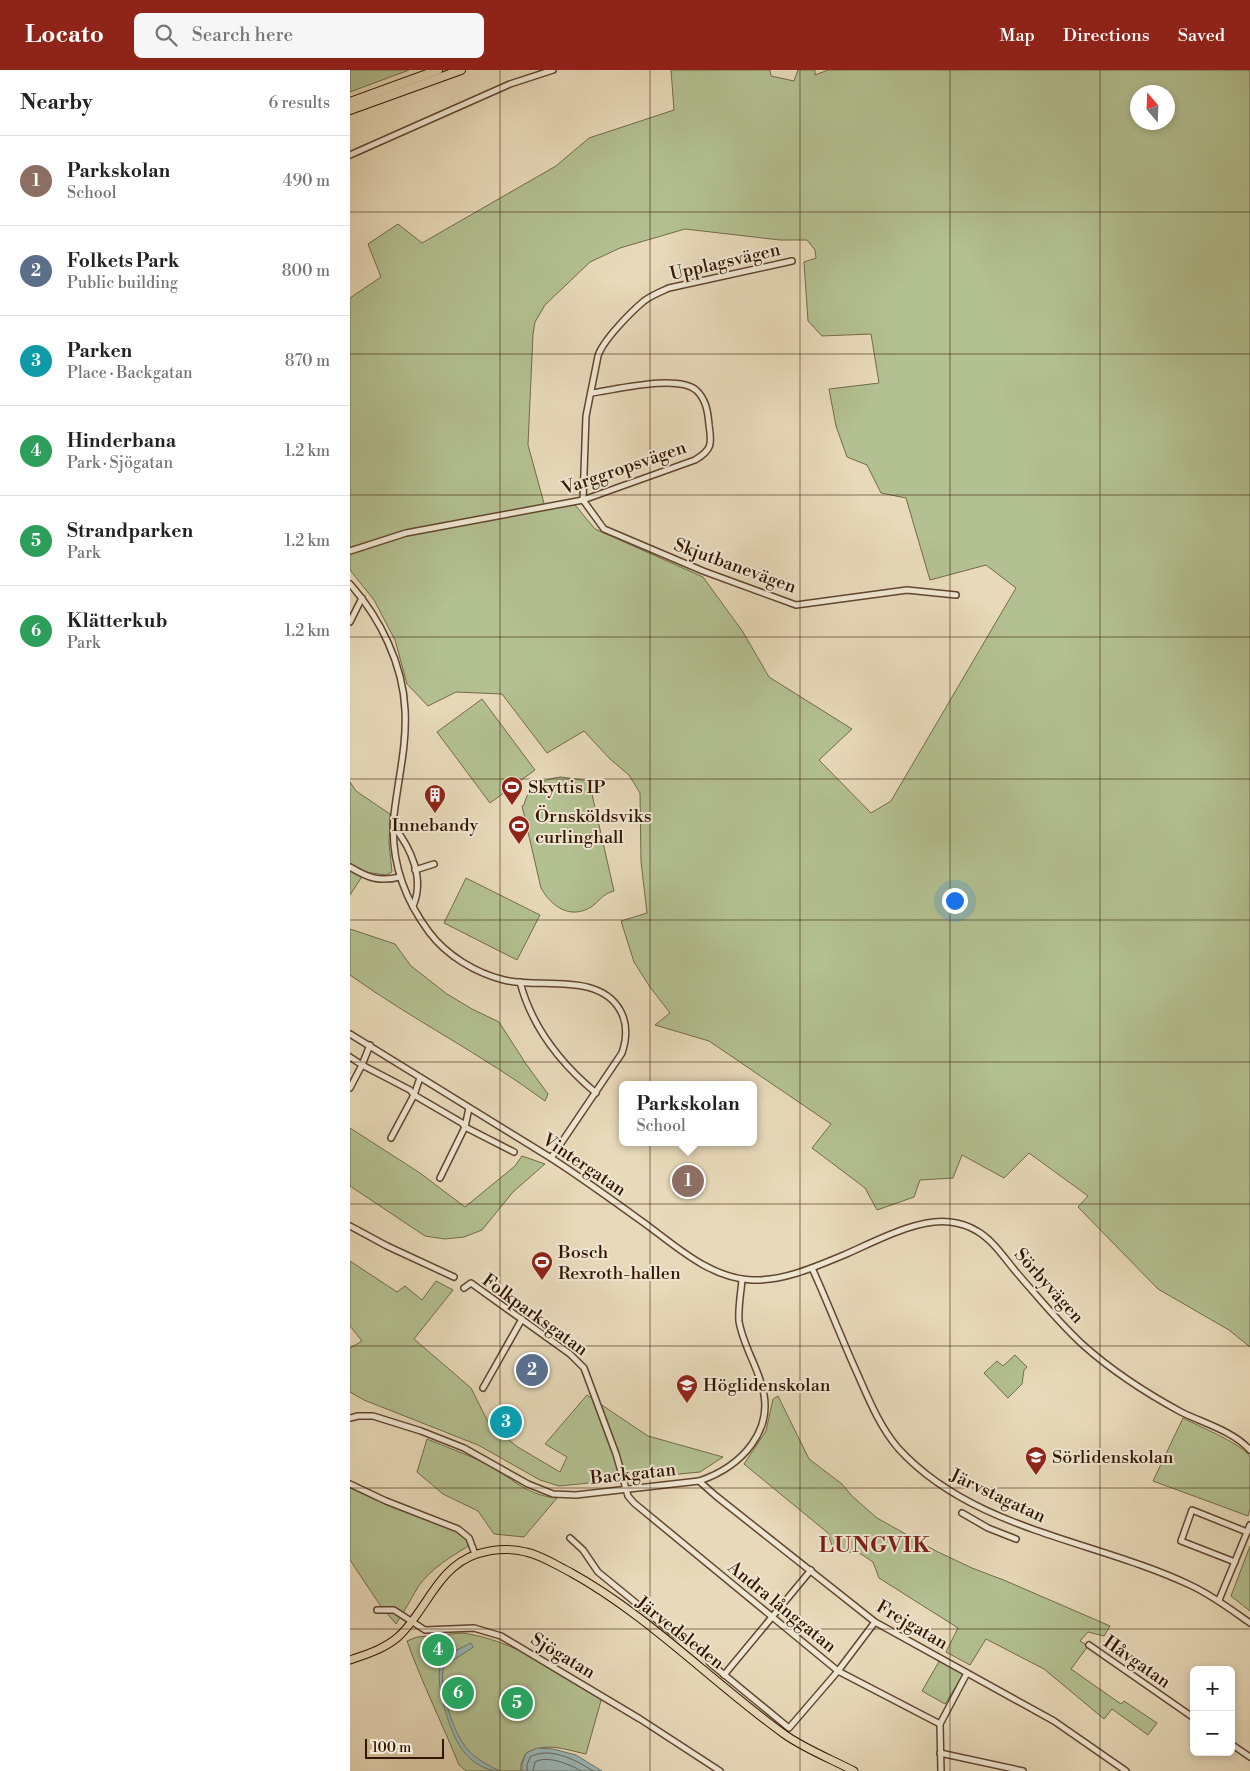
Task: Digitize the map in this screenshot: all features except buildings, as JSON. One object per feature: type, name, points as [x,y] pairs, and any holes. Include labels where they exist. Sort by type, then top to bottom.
[{"type":"highway","points":[[350,102],[438,70]]},
{"type":"highway","points":[[350,110],[461,70]]},
{"type":"main road","name":"Järvedsleden","points":[[475,1554],[491,1550],[527,1552],[547,1560],[604,1592],[785,1735],[854,1771]]},
{"type":"main road","points":[[350,1660],[388,1645],[397,1638],[412,1622],[446,1574],[475,1554]]},
{"type":"street","points":[[350,155],[510,84],[553,70]]},
{"type":"street","name":"Upplagsvägen","points":[[583,500],[586,416],[600,348],[643,302],[655,294],[669,288],[792,261]]},
{"type":"street","name":"Varggropsvägen","points":[[350,551],[406,533],[583,500],[695,460],[705,454],[710,447],[711,437],[707,408],[702,397],[686,385],[677,382],[664,382],[591,393]]},
{"type":"street","name":"Skjutbanevägen","points":[[583,500],[604,529],[703,571],[796,605],[907,590],[956,595]]},
{"type":"street","points":[[350,584],[362,598],[383,631],[397,667],[404,695],[406,709],[405,751],[394,827],[395,856],[400,877],[413,906],[434,938],[458,959],[487,974],[520,982],[569,984],[592,988],[607,996],[618,1006],[626,1024],[625,1045],[617,1062],[551,1158]]},
{"type":"street","points":[[350,622],[362,598]]},
{"type":"street","points":[[394,827],[410,852],[415,870],[418,895],[413,906]]},
{"type":"street","points":[[415,870],[434,864]]},
{"type":"street","points":[[350,867],[370,878],[380,880],[400,877]]},
{"type":"street","points":[[520,982],[528,1010],[542,1035],[570,1070],[596,1093]]},
{"type":"street","name":"Vintergatan","points":[[350,1034],[551,1158],[703,1265],[727,1276],[742,1279],[769,1280],[812,1268]]},
{"type":"street","points":[[350,1088],[370,1045]]},
{"type":"street","points":[[350,1056],[362,1065],[410,1090],[414,1095],[462,1123],[465,1127],[514,1152]]},
{"type":"street","points":[[391,1138],[414,1095],[420,1078]]},
{"type":"street","points":[[440,1178],[465,1127],[470,1108]]},
{"type":"street","name":"Sörbyvägen","points":[[812,1268],[921,1224],[934,1221],[959,1223],[977,1231],[992,1243],[1063,1325],[1118,1373],[1183,1413],[1228,1434],[1250,1450]]},
{"type":"street","points":[[350,1226],[387,1246],[454,1277]]},
{"type":"street","name":"Järvstagatan","points":[[812,1268],[866,1395],[881,1424],[898,1447],[928,1476],[1006,1519],[1167,1575],[1218,1600],[1250,1623]]},
{"type":"street","name":"Backgatan","points":[[350,1418],[367,1415],[373,1416],[421,1431],[464,1448],[528,1484],[547,1492],[558,1494],[576,1495],[699,1481],[720,1473],[741,1458],[754,1440],[764,1416],[762,1383],[739,1322],[742,1279]]},
{"type":"street","name":"Folkparksgatan","points":[[464,1288],[471,1283],[478,1290],[570,1354],[584,1368],[616,1454],[626,1488]]},
{"type":"street","points":[[483,1388],[522,1319]]},
{"type":"street","name":"Frejgatan","points":[[699,1481],[875,1622],[1054,1721],[1123,1770]]},
{"type":"street","points":[[350,1484],[386,1501],[458,1529],[468,1538],[475,1554]]},
{"type":"street","name":"Andra långgatan","points":[[626,1488],[628,1497],[634,1503],[838,1671],[940,1724]]},
{"type":"street","points":[[1235,1562],[1181,1541],[1192,1510],[1247,1532]]},
{"type":"street","points":[[962,1513],[988,1528],[1016,1539]]},
{"type":"street","points":[[1218,1600],[1250,1525]]},
{"type":"street","points":[[570,1538],[583,1550],[598,1572],[674,1634],[700,1649],[710,1664],[789,1728],[838,1671],[875,1622]]},
{"type":"street","points":[[724,1675],[811,1570]]},
{"type":"street","name":"Sjögatan","points":[[377,1610],[394,1610],[425,1630],[474,1628],[501,1636],[632,1714],[720,1771]]},
{"type":"street","points":[[685,1655],[693,1644]]},
{"type":"street","name":"Håvgatan","points":[[1089,1645],[1190,1715]]},
{"type":"street","points":[[941,1771],[940,1724],[966,1673]]},
{"type":"street","points":[[1235,1747],[1250,1757]]},
{"type":"street","points":[[940,1753],[1023,1771]]},
{"type":"green space","points":[[350,70],[409,70],[350,92]]},
{"type":"green space","points":[[671,70],[770,70],[771,76],[794,81],[798,70],[815,70],[815,75],[828,70],[1250,70],[1250,1347],[1229,1330],[1158,1289],[1078,1207],[1088,1196],[1029,1153],[1004,1178],[962,1155],[953,1178],[920,1180],[914,1197],[877,1210],[865,1188],[812,1148],[831,1124],[709,1041],[655,1025],[670,1013],[634,962],[621,921],[647,913],[641,862],[640,793],[629,775],[610,759],[584,731],[547,753],[502,694],[456,692],[428,706],[407,684],[395,640],[374,600],[350,570],[350,298],[381,277],[368,244],[398,224],[422,243],[556,166],[589,138],[674,110]],"holes":[[[685,229],[780,240],[807,240],[815,250],[816,258],[804,262],[808,321],[822,336],[871,334],[879,383],[829,389],[836,426],[847,457],[867,465],[881,493],[906,498],[930,580],[986,565],[1016,588],[891,801],[871,813],[819,760],[852,729],[769,677],[743,632],[703,577],[595,529],[575,505],[545,507],[528,445],[535,322],[545,305],[590,262],[620,248]]]},
{"type":"green space","points":[[482,699],[535,770],[490,803],[437,732]]},
{"type":"green space","points":[[561,777],[589,781],[614,891],[604,896],[591,907],[576,912],[562,909],[556,905],[545,895],[541,888],[522,806],[529,793],[537,785]]},
{"type":"green space","points":[[350,782],[356,791],[390,814],[389,843],[392,872],[386,875],[365,872],[350,895]]},
{"type":"green space","points":[[466,878],[540,915],[517,960],[444,923]]},
{"type":"green space","points":[[350,929],[395,944],[411,966],[447,994],[499,1022],[548,1094],[545,1101],[497,1068],[350,975]]},
{"type":"green space","points":[[350,1128],[420,1173],[465,1207],[515,1166],[522,1156],[545,1164],[513,1192],[482,1230],[464,1237],[445,1239],[425,1236],[350,1186]]},
{"type":"green space","points":[[350,1261],[397,1292],[405,1286],[422,1300],[436,1281],[453,1290],[414,1339],[471,1388],[487,1420],[516,1446],[560,1472],[567,1457],[545,1444],[587,1395],[648,1436],[723,1457],[700,1472],[559,1486],[540,1480],[478,1445],[364,1400],[350,1392],[350,1348],[362,1341],[350,1326]]},
{"type":"green space","points":[[1015,1355],[1027,1367],[1024,1370],[1022,1384],[1008,1398],[984,1373],[997,1361],[1003,1366]]},
{"type":"green space","points":[[778,1396],[809,1459],[842,1484],[852,1496],[877,1518],[936,1551],[972,1568],[1110,1626],[1104,1636],[1088,1632],[1080,1641],[1088,1646],[1071,1669],[1121,1704],[1124,1701],[1157,1723],[1148,1735],[1112,1709],[1104,1719],[1044,1669],[986,1639],[970,1665],[946,1652],[958,1628],[879,1578],[873,1562],[861,1554],[833,1549],[828,1533],[744,1464],[766,1431],[773,1399]]},
{"type":"green space","points":[[1183,1418],[1230,1441],[1250,1457],[1250,1509],[1248,1516],[1153,1481]]},
{"type":"green space","points":[[427,1439],[485,1463],[527,1489],[557,1498],[524,1537],[494,1534],[478,1511],[443,1494],[417,1472]]},
{"type":"green space","points":[[350,1487],[457,1530],[466,1538],[470,1545],[442,1563],[423,1580],[396,1624],[380,1605],[350,1560]]},
{"type":"green space","points":[[1250,1546],[1250,1611],[1231,1596]]},
{"type":"green space","points":[[462,1633],[499,1642],[517,1649],[552,1667],[602,1697],[586,1754],[549,1747],[541,1748],[526,1753],[521,1764],[521,1771],[466,1771],[459,1765],[407,1641],[417,1637]]},
{"type":"green space","points":[[941,1658],[965,1672],[945,1704],[922,1691]]},
{"type":"water","points":[[471,1643],[472,1648],[444,1666],[442,1675],[445,1697],[452,1722],[468,1750],[487,1765],[500,1771],[490,1770],[471,1760],[459,1745],[444,1708],[439,1681],[442,1661],[451,1653]]},
{"type":"water","points":[[537,1748],[553,1749],[576,1755],[602,1771],[522,1771],[522,1764],[526,1753]]},
{"type":"place","name":"Skyttis IP","points":[[512,806]]},
{"type":"place","name":"Innebandy","points":[[435,814]]},
{"type":"place","name":"Örnsköldsviks curlinghall","points":[[519,845]]},
{"type":"place","name":"Parkskolan","points":[[688,1181]]},
{"type":"place","name":"Bosch Rexroth-hallen","points":[[542,1281]]},
{"type":"place","name":"Folkets Park","points":[[532,1370]]},
{"type":"place","name":"Höglidenskolan","points":[[687,1404]]},
{"type":"place","name":"Parken","points":[[506,1422]]},
{"type":"place","name":"Sörlidenskolan","points":[[1036,1476]]},
{"type":"place","name":"Hinderbana","points":[[438,1650]]},
{"type":"place","name":"Klätterkub","points":[[458,1693]]},
{"type":"place","name":"Strandparken","points":[[517,1703]]},
{"type":"district","name":"LUNGVIK","points":[[875,1545]]}]
